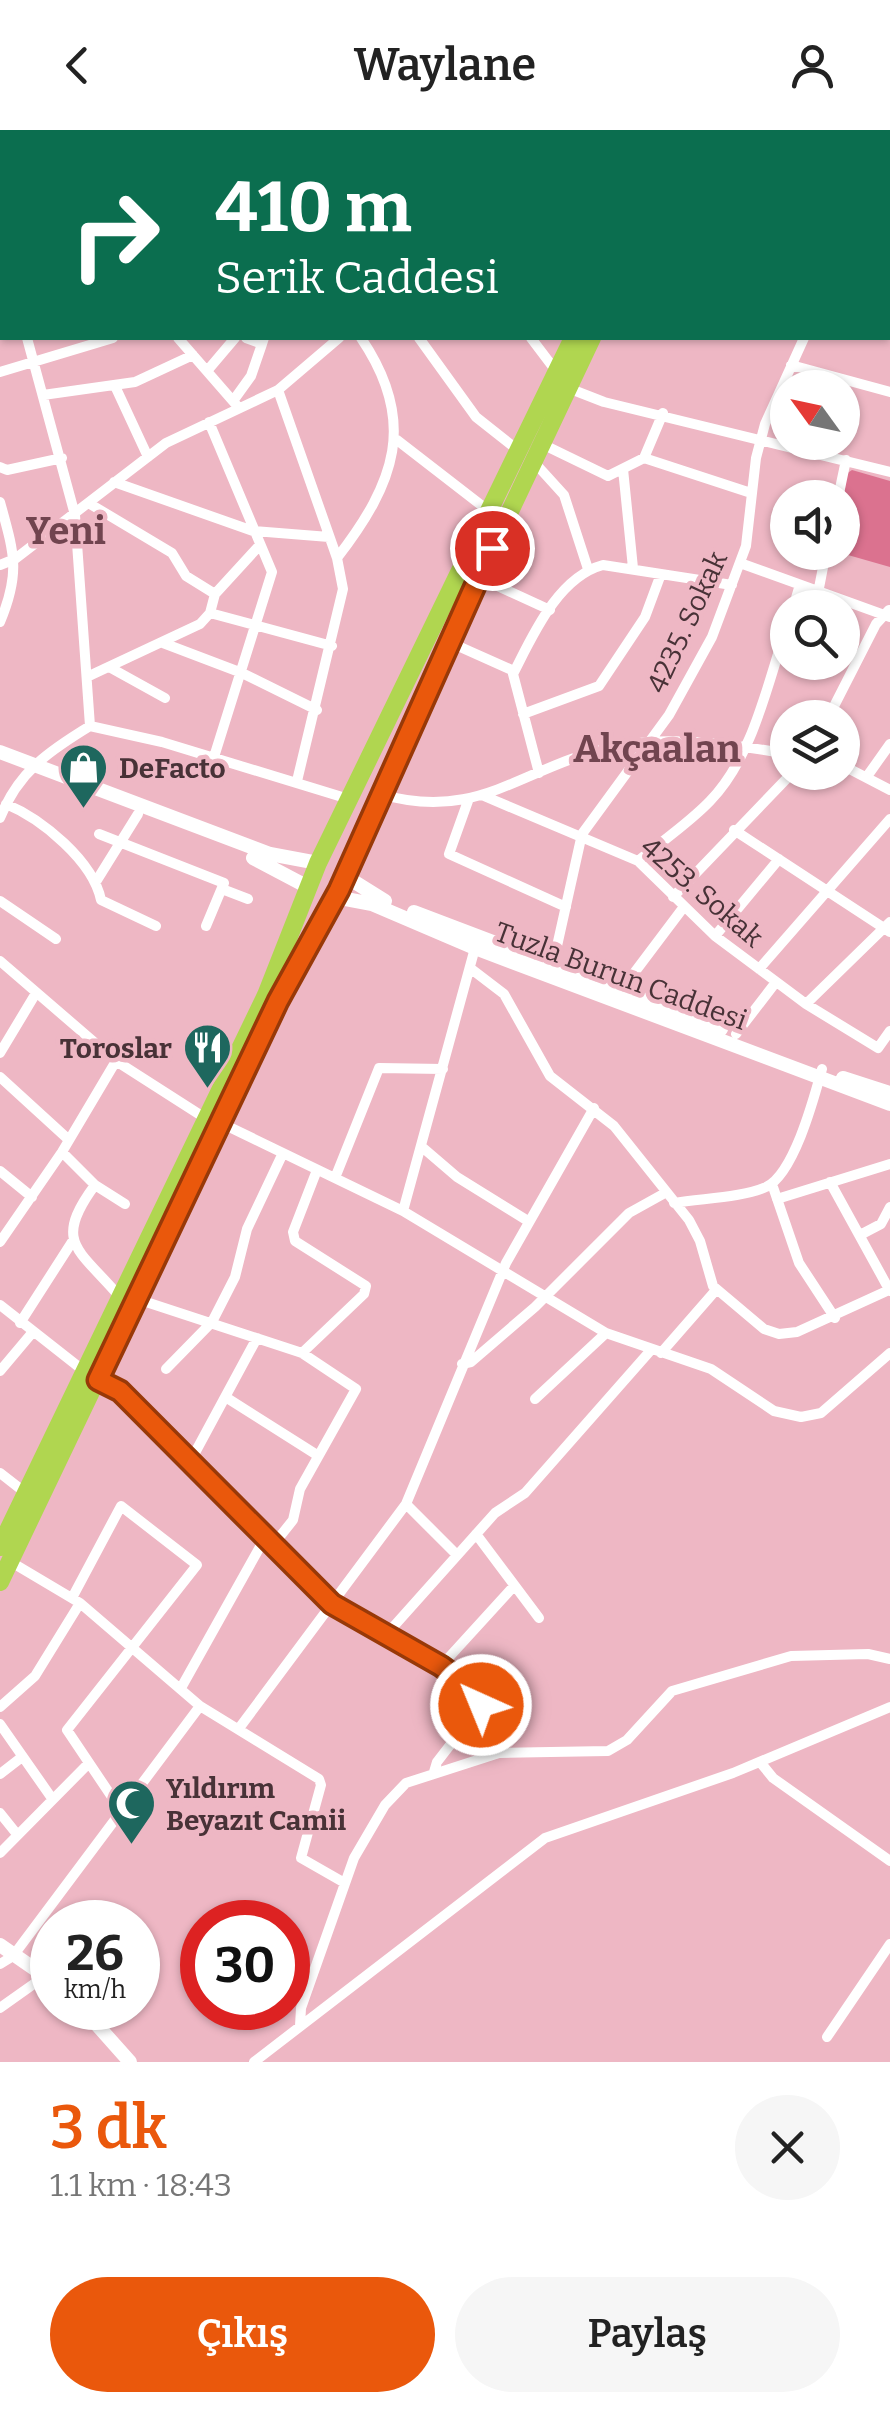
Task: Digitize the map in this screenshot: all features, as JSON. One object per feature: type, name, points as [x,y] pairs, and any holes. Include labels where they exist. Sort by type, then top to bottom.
[{"type":"highway","points":[[213,1120],[335,898],[478,577],[556,371],[572,340]]},
{"type":"highway","points":[[6,1554],[213,1120],[318,863],[490,512],[526,456],[542,444],[591,340]]},
{"type":"highway","points":[[318,863],[336,867],[345,876]]},
{"type":"highway","points":[[308,887],[322,896],[335,898]]},
{"type":"highway","points":[[0,1582],[28,1494],[91,1375]]},
{"type":"main road","points":[[0,752],[138,814],[266,862],[308,887]]},
{"type":"main road","points":[[0,761],[32,766],[270,854],[318,863]]},
{"type":"main road","name":"Tuzla Burun Caddesi","points":[[345,876],[379,898],[736,1034],[890,1104]]},
{"type":"main road","name":"Tuzla Burun Caddesi","points":[[335,898],[372,904],[475,948],[820,1074],[890,1093]]},
{"type":"main road","points":[[0,1944],[7,1960],[30,1970]]},
{"type":"main road","points":[[102,2030],[130,2062]]},
{"type":"street","points":[[27,340],[62,458],[74,515],[90,726]]},
{"type":"street","points":[[0,372],[93,340]]},
{"type":"street","points":[[180,340],[236,404]]},
{"type":"street","points":[[207,371],[233,340]]},
{"type":"street","points":[[0,564],[16,559],[148,456],[236,404],[278,390],[337,340]]},
{"type":"street","points":[[337,558],[370,516],[391,472],[397,440],[382,368],[361,340]]},
{"type":"street","points":[[420,340],[476,417],[526,456],[564,495],[588,569]]},
{"type":"street","points":[[533,340],[556,371]]},
{"type":"street","name":"4235. Sokak","points":[[553,964],[582,834],[651,742],[703,656],[732,585],[748,534],[761,438],[803,340]]},
{"type":"street","points":[[236,404],[263,341]]},
{"type":"street","points":[[44,396],[116,386],[194,355]]},
{"type":"street","points":[[791,365],[890,392]]},
{"type":"street","points":[[116,386],[123,411],[148,456]]},
{"type":"street","points":[[568,388],[604,402],[770,440]]},
{"type":"street","points":[[278,390],[337,558],[343,590],[297,781]]},
{"type":"street","points":[[542,444],[608,476],[644,458],[663,413]]},
{"type":"street","points":[[209,422],[272,572],[214,757]]},
{"type":"street","points":[[397,440],[490,512]]},
{"type":"street","points":[[0,467],[7,470],[62,458]]},
{"type":"street","points":[[644,458],[751,493]]},
{"type":"street","points":[[842,480],[846,460],[890,472]]},
{"type":"street","points":[[622,469],[632,568]]},
{"type":"street","points":[[114,482],[253,531],[330,537]]},
{"type":"street","points":[[0,502],[16,559],[14,586],[0,622]]},
{"type":"street","points":[[90,504],[172,553],[186,576],[215,594]]},
{"type":"street","points":[[89,676],[163,642],[210,613],[215,594],[258,546]]},
{"type":"street","points":[[740,564],[809,590]]},
{"type":"street","points":[[538,773],[514,672],[550,610],[588,569],[603,565],[632,568],[732,585]]},
{"type":"street","points":[[523,714],[599,686],[645,617],[661,574]]},
{"type":"street","points":[[478,577],[550,610]]},
{"type":"street","points":[[838,700],[888,614],[860,605]]},
{"type":"street","points":[[210,613],[332,646]]},
{"type":"street","points":[[163,642],[242,672],[317,710]]},
{"type":"street","points":[[449,642],[514,672]]},
{"type":"street","points":[[109,667],[164,698]]},
{"type":"street","points":[[638,861],[712,800],[745,747],[770,675]]},
{"type":"street","points":[[0,818],[32,766],[90,726],[214,757],[352,800]]},
{"type":"street","points":[[380,794],[426,806],[468,801],[593,752],[651,742],[770,751]]},
{"type":"street","points":[[868,775],[890,744]]},
{"type":"street","points":[[860,772],[890,790]]},
{"type":"street","points":[[673,897],[775,790]]},
{"type":"street","name":"4253. Sokak","points":[[484,796],[582,834],[638,861],[715,936],[806,1004],[878,1048],[890,1031]]},
{"type":"street","points":[[468,801],[449,854],[566,907]]},
{"type":"street","points":[[6,804],[31,814],[96,880],[101,900],[156,926]]},
{"type":"street","points":[[96,880],[138,814]]},
{"type":"street","points":[[759,970],[890,820]]},
{"type":"street","points":[[734,830],[888,927],[806,1004]]},
{"type":"street","points":[[99,834],[224,883],[206,926]]},
{"type":"street","points":[[715,936],[779,859]]},
{"type":"street","points":[[222,889],[248,899]]},
{"type":"street","points":[[0,901],[56,939]]},
{"type":"street","points":[[622,989],[683,908]]},
{"type":"street","points":[[404,1212],[475,948]]},
{"type":"street","points":[[0,961],[116,1061],[213,1120],[404,1212],[606,1334],[711,1370],[761,1405],[801,1417],[831,1408],[890,1353]]},
{"type":"street","points":[[470,968],[504,994],[550,1076],[594,1108],[625,1138],[700,1241],[716,1290],[764,1328],[779,1334],[835,1318],[890,1290],[830,1182]]},
{"type":"street","points":[[736,1034],[776,982]]},
{"type":"street","points":[[0,1053],[6,1032],[36,993]]},
{"type":"street","points":[[0,1242],[62,1152],[116,1061]]},
{"type":"street","points":[[335,1178],[378,1068],[443,1069]]},
{"type":"street","points":[[820,1074],[806,1125],[772,1184],[799,1262],[835,1318]]},
{"type":"street","points":[[0,1078],[69,1140]]},
{"type":"street","points":[[240,1727],[406,1504],[503,1272],[594,1108]]},
{"type":"street","points":[[422,1147],[457,1177],[528,1221]]},
{"type":"street","points":[[62,1152],[96,1184],[125,1204]]},
{"type":"street","points":[[166,1369],[212,1322],[235,1277],[247,1229],[283,1153]]},
{"type":"street","points":[[777,1199],[890,1164]]},
{"type":"street","points":[[302,1353],[364,1294],[366,1286],[295,1241],[292,1232],[317,1170]]},
{"type":"street","points":[[0,1171],[32,1198]]},
{"type":"street","points":[[20,1323],[72,1242],[72,1220],[96,1184]]},
{"type":"street","points":[[674,1203],[772,1184]]},
{"type":"street","points":[[462,1364],[472,1362],[545,1296],[629,1213],[665,1193]]},
{"type":"street","points":[[860,1236],[881,1224],[890,1207]]},
{"type":"street","points":[[72,1242],[128,1298],[302,1353],[356,1389],[300,1488],[293,1520],[270,1540],[181,1688]]},
{"type":"street","points":[[386,1635],[495,1513],[525,1493],[716,1290]]},
{"type":"street","points":[[0,1305],[32,1333],[120,1391],[332,1604],[441,1666],[479,1694],[482,1702],[436,1762],[434,1772]]},
{"type":"street","points":[[0,1371],[32,1333]]},
{"type":"street","points":[[534,1399],[606,1334]]},
{"type":"street","points":[[190,1462],[257,1338]]},
{"type":"street","points":[[227,1398],[318,1455]]},
{"type":"street","points":[[0,1472],[28,1494]]},
{"type":"street","points":[[406,1504],[456,1554]]},
{"type":"street","points":[[0,1707],[35,1676],[121,1506],[192,1557],[197,1565],[193,1573],[67,1730],[122,1812]]},
{"type":"street","points":[[476,1534],[539,1618]]},
{"type":"street","points":[[6,1554],[76,1601],[200,1706],[240,1727],[320,1781],[300,1854],[304,1864],[344,1882]]},
{"type":"street","points":[[441,1666],[513,1587]]},
{"type":"street","points":[[310,1982],[344,1882],[395,1792],[434,1772],[510,1752],[608,1750],[627,1740],[672,1691],[791,1656],[868,1654],[890,1659]]},
{"type":"street","points":[[7,1960],[200,1706]]},
{"type":"street","points":[[310,2018],[545,1838],[760,1762],[890,1708]]},
{"type":"street","points":[[0,1724],[51,1796]]},
{"type":"street","points":[[0,1774],[22,1757]]},
{"type":"street","points":[[760,1762],[773,1778],[890,1861]]},
{"type":"street","points":[[0,1853],[51,1796],[88,1764]]},
{"type":"street","points":[[0,1813],[16,1832]]},
{"type":"street","points":[[827,2037],[890,1944]]},
{"type":"street","points":[[0,2008],[30,1990]]},
{"type":"street","points":[[254,2062],[295,2030]]},
{"type":"shaded area","points":[[852,470],[890,481],[890,567],[860,558],[860,480],[846,480]]},
{"type":"place","name":"DeFacto","points":[[84,810]]},
{"type":"place","name":"Toroslar","points":[[207,1090]]},
{"type":"place","name":"Yıldırım Beyazıt Camii","points":[[131,1846]]},
{"type":"district","name":"Yeni","points":[[66,531]]},
{"type":"district","name":"Akçaalan","points":[[657,749]]},
{"type":"route","points":[[481,1705],[479,1694],[441,1666],[332,1604],[120,1391],[98,1380],[278,1001],[339,890],[492,548]]}]
